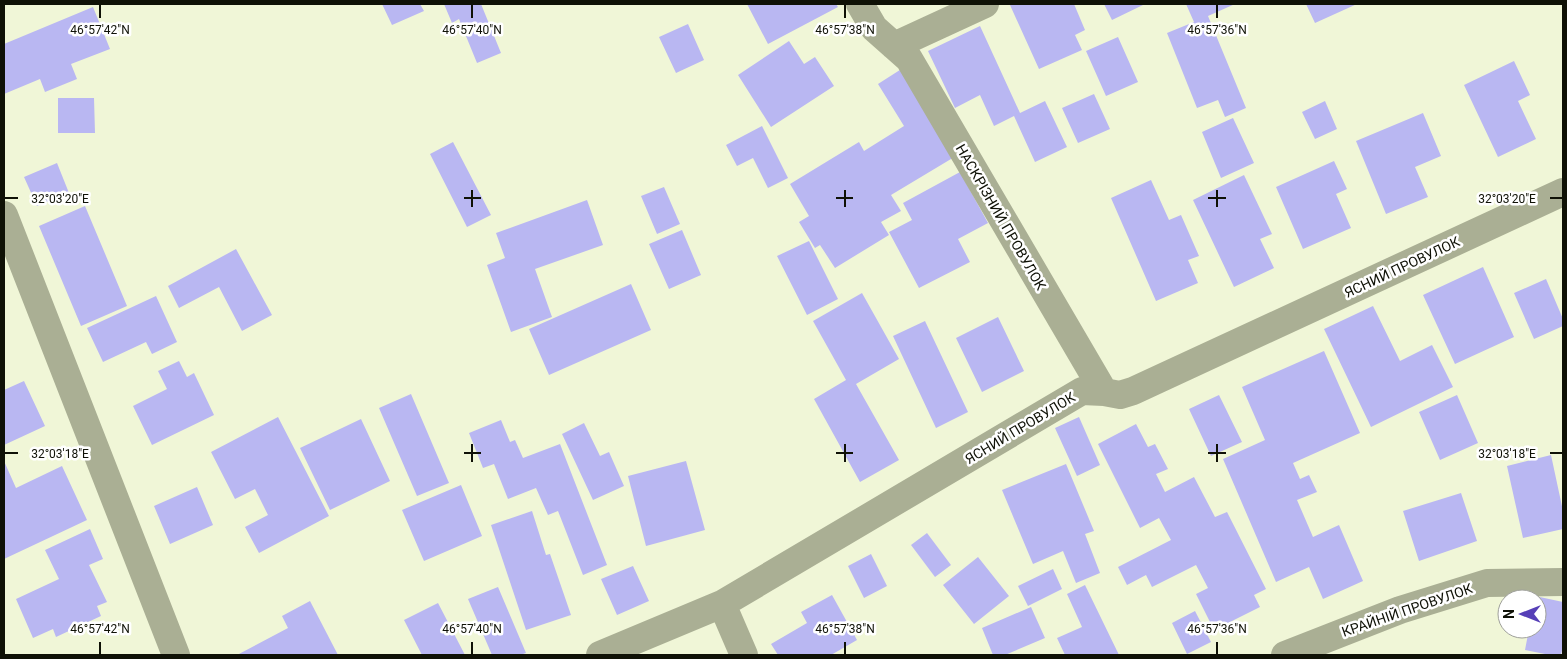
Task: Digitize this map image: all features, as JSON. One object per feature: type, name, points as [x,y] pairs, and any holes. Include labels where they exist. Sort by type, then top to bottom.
[{"type":"street","name":"НАСКРІЗНИЙ ПРОВУЛОК","points":[[860,4],[874,28],[909,59],[1104,392]]},
{"type":"street","points":[[894,46],[985,4]]},
{"type":"street","name":"ЯСНИЙ ПРОВУЛОК","points":[[600,655],[722,604],[1082,391],[1120,395],[1133,391],[1563,192]]},
{"type":"street","points":[[4,215],[176,655]]},
{"type":"street","name":"КРАЙНІЙ ПРОВУЛОК","points":[[1285,655],[1400,610],[1487,582],[1563,582]]},
{"type":"street","points":[[722,604],[744,655]]},
{"type":"building","points":[[382,4],[420,4],[424,11],[392,25]]},
{"type":"building","points":[[444,4],[481,4],[501,53],[477,63],[459,19],[452,23]]},
{"type":"building","points":[[747,4],[836,4],[838,7],[768,44]]},
{"type":"building","points":[[1074,4],[1085,30],[1075,35],[1082,50],[1039,69],[1010,5]]},
{"type":"building","points":[[1104,4],[1142,4],[1143,5],[1112,20]]},
{"type":"building","points":[[1186,4],[1235,4],[1208,16],[1246,108],[1225,117],[1218,100],[1197,108],[1167,33],[1194,22]]},
{"type":"building","points":[[1306,4],[1357,4],[1315,23]]},
{"type":"building","points":[[93,7],[110,49],[71,64],[77,79],[45,92],[40,79],[4,94],[4,44]]},
{"type":"building","points":[[688,24],[704,60],[676,73],[659,37]]},
{"type":"building","points":[[980,26],[1020,113],[1045,101],[1067,147],[1035,162],[1014,116],[994,126],[980,95],[955,108],[928,51]]},
{"type":"building","points":[[1118,37],[1138,82],[1106,96],[1086,51]]},
{"type":"building","points":[[789,41],[804,64],[815,57],[834,86],[771,127],[738,75]]},
{"type":"building","points":[[1514,61],[1530,95],[1518,101],[1536,139],[1498,157],[1464,85]]},
{"type":"building","points":[[903,68],[956,156],[891,195],[901,211],[881,222],[889,235],[835,268],[820,245],[815,248],[799,222],[809,216],[790,184],[859,142],[864,151],[904,126],[878,84]]},
{"type":"building","points":[[1094,94],[1110,129],[1078,143],[1062,108]]},
{"type":"building","points":[[58,98],[94,98],[95,133],[58,133]]},
{"type":"building","points":[[1325,101],[1337,129],[1315,139],[1302,112]]},
{"type":"building","points":[[1423,113],[1441,156],[1415,167],[1428,197],[1386,214],[1356,141]]},
{"type":"building","points":[[1233,118],[1254,163],[1221,178],[1202,132]]},
{"type":"building","points":[[762,126],[788,178],[768,188],[753,158],[737,166],[726,145]]},
{"type":"building","points":[[453,142],[491,215],[467,227],[430,154]]},
{"type":"building","points":[[1334,161],[1347,189],[1336,194],[1351,228],[1303,249],[1276,187]]},
{"type":"building","points":[[57,163],[69,193],[37,206],[24,177]]},
{"type":"building","points":[[960,172],[988,223],[958,239],[970,262],[919,288],[889,232],[912,220],[903,203]]},
{"type":"building","points":[[1244,175],[1272,234],[1260,239],[1274,268],[1234,287],[1193,200]]},
{"type":"building","points":[[1151,180],[1169,220],[1181,215],[1199,256],[1188,260],[1198,283],[1156,301],[1111,198]]},
{"type":"building","points":[[664,187],[680,224],[657,234],[641,196]]},
{"type":"building","points":[[587,200],[603,245],[535,269],[552,317],[511,332],[487,265],[505,258],[496,233]]},
{"type":"building","points":[[85,206],[127,306],[81,326],[39,226]]},
{"type":"building","points":[[682,230],[701,275],[669,289],[649,244]]},
{"type":"building","points":[[809,241],[838,299],[807,315],[777,256]]},
{"type":"building","points":[[236,249],[272,315],[242,331],[219,287],[179,308],[168,286]]},
{"type":"building","points":[[1483,267],[1514,337],[1455,364],[1423,295]]},
{"type":"building","points":[[1546,279],[1563,319],[1563,326],[1534,339],[1514,293]]},
{"type":"building","points":[[631,284],[651,330],[549,375],[529,329]]},
{"type":"building","points":[[862,293],[899,359],[856,384],[899,460],[860,482],[814,399],[846,380],[813,321]]},
{"type":"building","points":[[156,296],[177,342],[152,354],[146,342],[103,362],[87,328]]},
{"type":"building","points":[[1373,306],[1400,361],[1432,345],[1453,387],[1371,427],[1324,329]]},
{"type":"building","points":[[998,317],[1024,371],[982,392],[956,338]]},
{"type":"building","points":[[925,321],[968,412],[936,428],[893,336]]},
{"type":"building","points":[[1324,351],[1360,433],[1293,463],[1300,479],[1309,475],[1317,492],[1297,500],[1313,537],[1339,525],[1363,581],[1323,599],[1309,567],[1276,582],[1223,459],[1265,440],[1242,387]]},
{"type":"building","points":[[179,361],[187,377],[194,373],[214,415],[152,445],[133,406],[167,389],[158,371]]},
{"type":"building","points":[[24,381],[45,426],[4,445],[4,390]]},
{"type":"building","points":[[411,394],[449,483],[417,496],[379,408]]},
{"type":"building","points":[[1219,395],[1242,442],[1211,456],[1189,409]]},
{"type":"building","points":[[1457,395],[1478,443],[1440,460],[1419,412]]},
{"type":"building","points":[[278,417],[329,516],[259,553],[245,527],[268,515],[255,489],[235,499],[211,452]]},
{"type":"building","points":[[1079,417],[1100,465],[1077,476],[1055,428]]},
{"type":"building","points":[[361,419],[390,481],[330,510],[300,448]]},
{"type":"building","points":[[501,420],[510,442],[515,440],[523,458],[560,444],[607,565],[583,575],[558,511],[548,515],[536,488],[508,499],[494,464],[483,468],[469,433]]},
{"type":"building","points":[[584,423],[600,456],[609,452],[624,486],[593,500],[562,434]]},
{"type":"building","points":[[1136,424],[1148,447],[1155,444],[1168,469],[1156,474],[1165,492],[1194,477],[1215,517],[1227,512],[1266,589],[1254,595],[1260,607],[1214,630],[1196,594],[1208,588],[1196,565],[1152,587],[1146,575],[1127,585],[1118,567],[1171,540],[1159,518],[1140,528],[1098,444]]},
{"type":"building","points":[[1551,455],[1563,511],[1563,529],[1523,538],[1507,466]]},
{"type":"building","points":[[4,461],[16,488],[62,466],[87,520],[4,559]]},
{"type":"building","points":[[686,461],[705,530],[646,546],[628,476]]},
{"type":"building","points":[[1066,464],[1094,531],[1085,534],[1100,573],[1076,583],[1063,551],[1033,564],[1002,490]]},
{"type":"building","points":[[461,485],[482,536],[424,561],[402,510]]},
{"type":"building","points":[[197,487],[213,525],[170,544],[154,506]]},
{"type":"building","points":[[1461,493],[1477,541],[1419,561],[1403,511]]},
{"type":"building","points":[[532,511],[546,555],[550,554],[571,615],[526,630],[491,525]]},
{"type":"building","points":[[90,529],[103,559],[89,565],[107,602],[97,606],[101,616],[56,637],[53,629],[33,638],[16,599],[59,579],[45,550]]},
{"type":"building","points":[[927,533],[951,565],[935,577],[911,545]]},
{"type":"building","points":[[871,554],[887,586],[864,598],[848,566]]},
{"type":"building","points":[[978,557],[1009,596],[974,624],[943,585]]},
{"type":"building","points":[[633,566],[649,601],[617,615],[601,579]]},
{"type":"building","points":[[1053,569],[1062,589],[1028,606],[1018,586]]},
{"type":"building","points":[[1085,585],[1119,655],[1065,655],[1057,638],[1082,627],[1067,594]]},
{"type":"building","points":[[498,587],[526,653],[520,655],[492,655],[468,599]]},
{"type":"building","points":[[832,595],[857,640],[831,655],[778,655],[771,644],[807,623],[801,612]]},
{"type":"building","points":[[1547,599],[1563,602],[1563,646],[1561,655],[1550,655],[1525,650],[1527,639],[1547,639]]},
{"type":"building","points":[[310,601],[338,655],[237,655],[288,628],[282,616]]},
{"type":"building","points":[[438,603],[465,655],[422,655],[404,620]]},
{"type":"building","points":[[1031,607],[1045,638],[1005,655],[993,655],[982,628]]},
{"type":"building","points":[[1195,611],[1211,642],[1187,654],[1172,623]]}]
